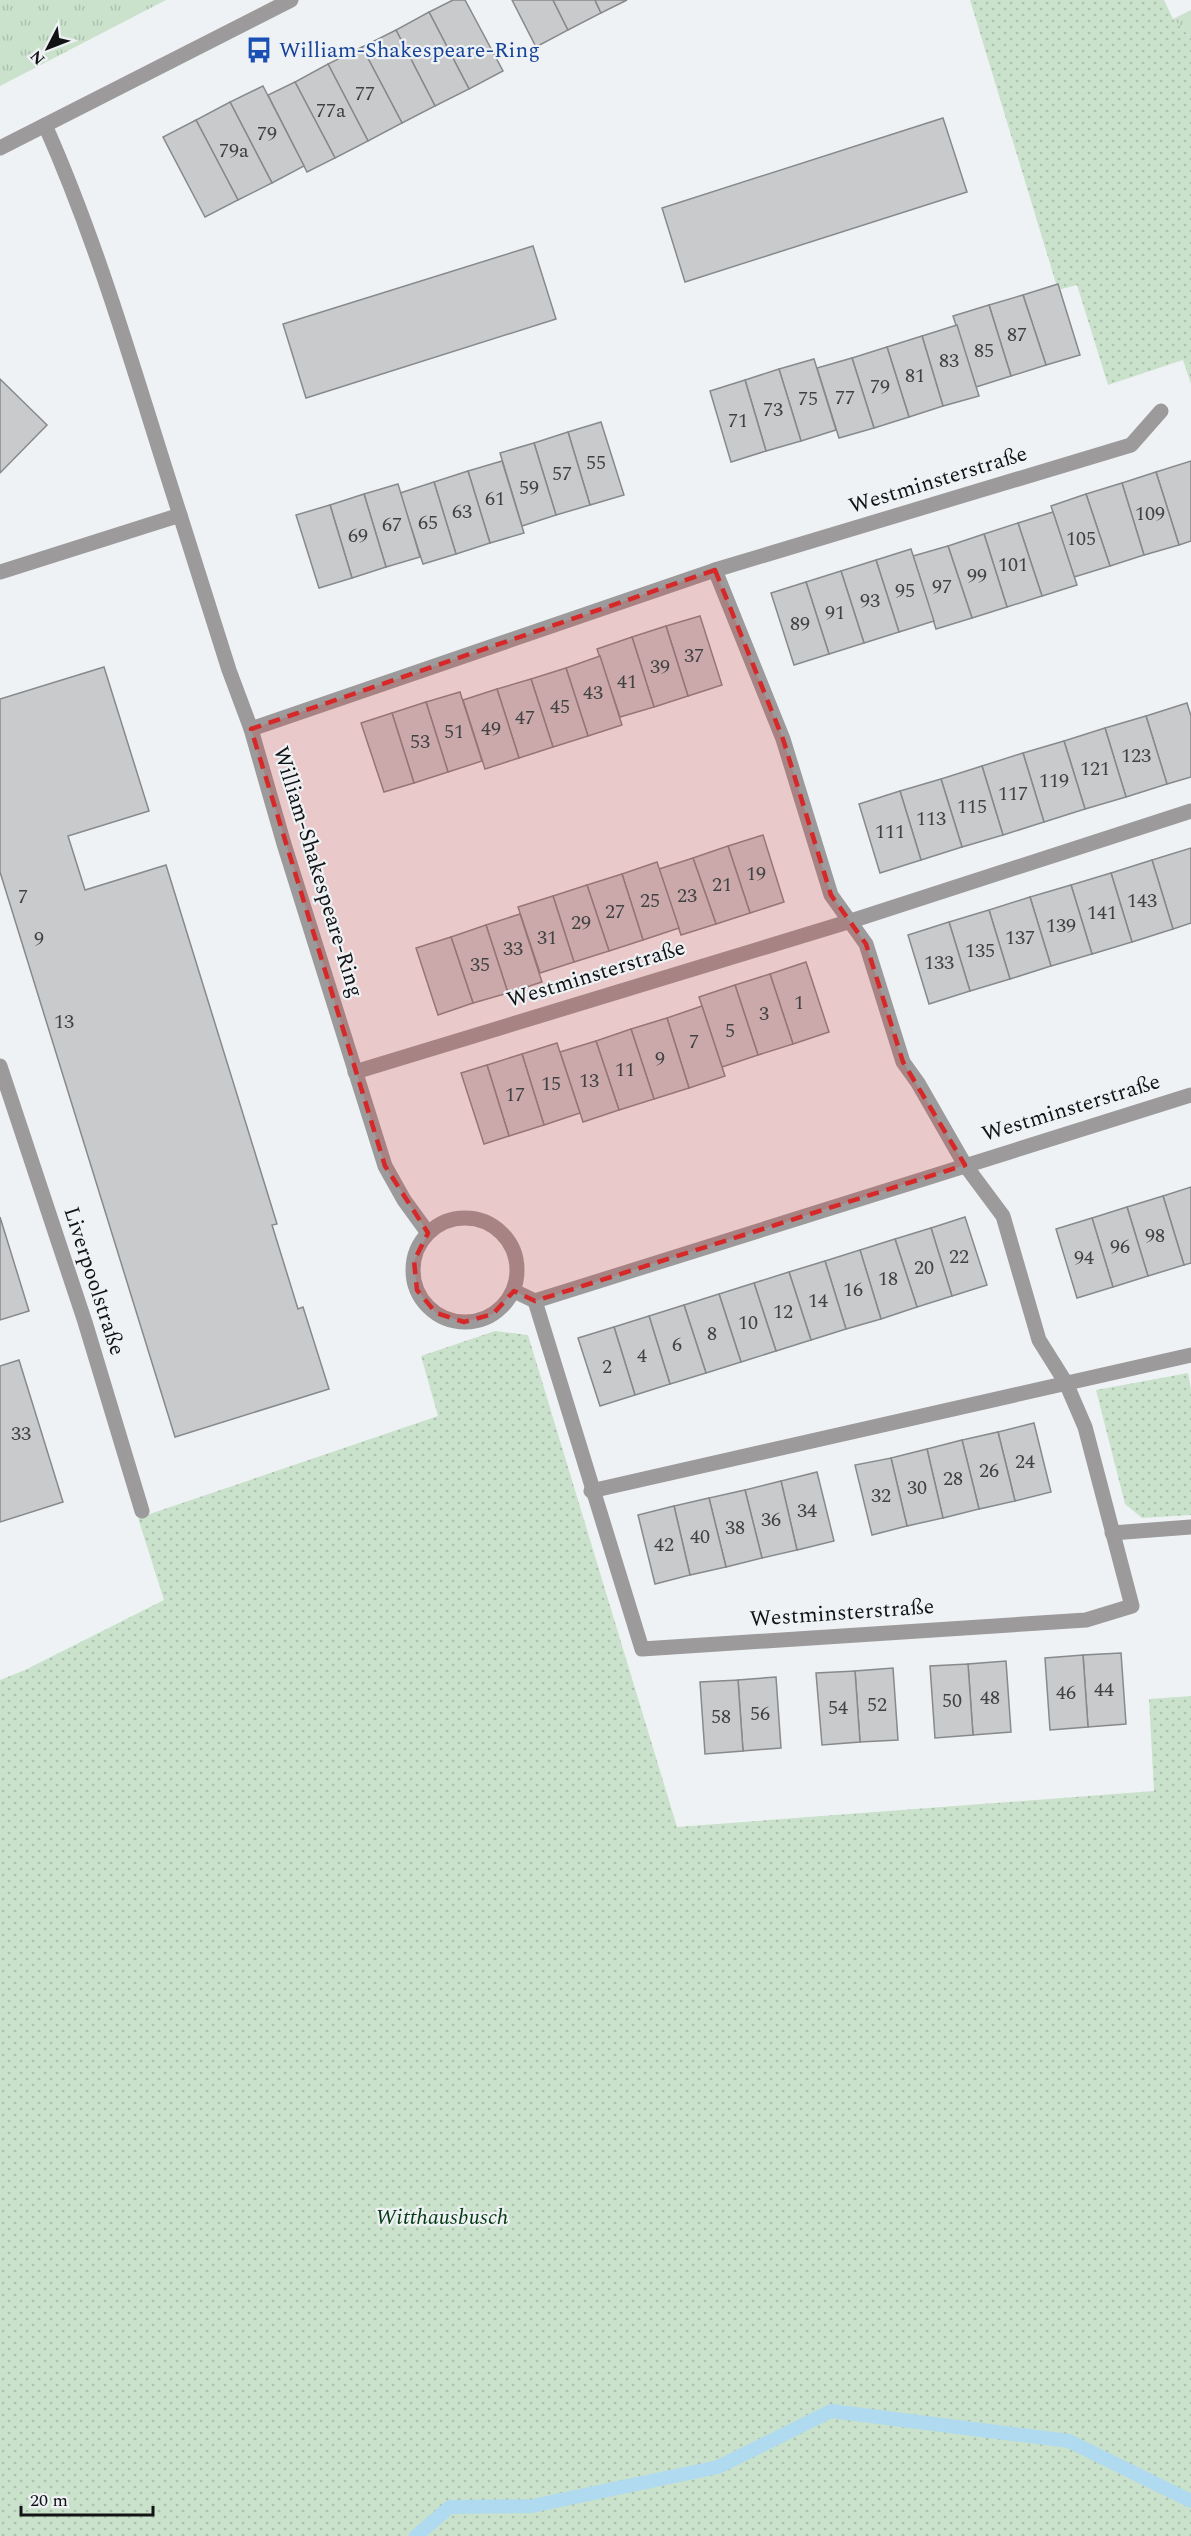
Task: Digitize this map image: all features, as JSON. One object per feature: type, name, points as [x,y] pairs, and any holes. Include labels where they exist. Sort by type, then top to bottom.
[{"type":"street","points":[[0,148],[291,0]]},
{"type":"street","name":"William-Shakespeare-Ring","points":[[45,125],[62,164],[116,313],[229,670],[250,729],[385,1166],[404,1200],[428,1233]]},
{"type":"street","name":"Westminsterstraße","points":[[250,729],[715,570],[1131,445],[1161,411]]},
{"type":"street","points":[[0,572],[180,515]]},
{"type":"street","name":"Westminsterstraße","points":[[715,570],[783,739],[831,895],[866,945],[903,1062],[918,1083],[965,1165],[1003,1216],[1039,1340],[1066,1383],[1085,1427],[1132,1606],[1086,1620],[642,1649],[591,1491],[535,1301],[965,1165],[1191,1095]]},
{"type":"street","name":"Westminsterstraße","points":[[355,1072],[851,921],[1191,811]]},
{"type":"street","name":"Liverpoolstraße","points":[[0,1066],[85,1323],[142,1510]]},
{"type":"street","points":[[457,1219],[474,1219],[489,1224],[502,1234],[511,1246],[516,1261],[517,1276],[514,1291],[506,1304],[479,1321],[464,1322],[448,1320],[425,1303],[417,1290],[414,1261],[419,1246],[428,1233],[442,1224],[457,1219]]},
{"type":"street","points":[[514,1291],[535,1301]]},
{"type":"street","points":[[591,1491],[1191,1355]]},
{"type":"street","points":[[1112,1533],[1191,1527]]},
{"type":"highlighted area","points":[[715,570],[783,739],[831,895],[866,944],[903,1062],[965,1165],[535,1301],[514,1291],[493,1314],[464,1322],[436,1313],[417,1290],[414,1261],[428,1233],[385,1166],[251,729]]},
{"type":"green space","points":[[0,0],[166,0],[0,86]]},
{"type":"green space","points":[[970,0],[1164,0],[1173,19],[1191,38],[1191,384],[1183,360],[1108,385],[1077,285],[1058,290]]},
{"type":"green space","points":[[1191,10],[1191,38],[1173,19]]},
{"type":"green space","name":"Witthausbusch","points":[[495,1331],[528,1335],[677,1827],[1154,1791],[1149,1699],[1191,1696],[1191,2536],[0,2536],[0,1680],[25,1670],[164,1600],[138,1518],[438,1416],[421,1356]]},
{"type":"green space","points":[[1188,1373],[1191,1389],[1191,1515],[1142,1518],[1125,1504],[1096,1390]]},
{"type":"building","points":[[453,0],[465,0],[503,71],[469,89],[429,12]]},
{"type":"building","points":[[512,0],[553,0],[568,30],[536,47]]},
{"type":"building","points":[[553,0],[595,0],[601,13],[568,30]]},
{"type":"building","points":[[595,0],[627,0],[601,13]]},
{"type":"building","points":[[429,12],[469,89],[435,106],[396,30]]},
{"type":"building","points":[[396,30],[435,106],[402,123],[362,47]]},
{"type":"building","points":[[362,47],[402,123],[368,141],[328,64]]},
{"type":"building","points":[[328,64],[368,141],[335,158],[295,82]]},
{"type":"building","points":[[295,82],[335,158],[307,172],[268,95]]},
{"type":"building","points":[[263,86],[304,166],[272,183],[230,102]]},
{"type":"building","points":[[230,102],[272,183],[238,200],[196,120]]},
{"type":"building","points":[[943,118],[967,192],[685,282],[662,208]]},
{"type":"building","points":[[196,120],[238,200],[205,217],[163,137]]},
{"type":"building","points":[[533,246],[556,319],[306,398],[283,324]]},
{"type":"building","points":[[1058,284],[1080,355],[1046,365],[1023,295]]},
{"type":"building","points":[[1023,295],[1046,365],[1011,376],[989,305]]},
{"type":"building","points":[[989,305],[1011,376],[976,387],[953,316]]},
{"type":"building","points":[[957,325],[979,396],[943,406],[922,336]]},
{"type":"building","points":[[922,336],[943,406],[909,417],[887,347]]},
{"type":"building","points":[[887,347],[909,417],[874,428],[852,358]]},
{"type":"building","points":[[852,358],[874,428],[839,438],[817,368]]},
{"type":"building","points":[[814,359],[836,430],[801,441],[779,369]]},
{"type":"building","points":[[779,369],[801,441],[766,451],[745,380]]},
{"type":"building","points":[[0,379],[47,425],[0,473]]},
{"type":"building","points":[[745,380],[766,451],[731,462],[710,391]]},
{"type":"building","points":[[601,422],[624,495],[590,505],[568,432]]},
{"type":"building","points":[[568,432],[590,505],[556,515],[534,443]]},
{"type":"building","points":[[534,443],[556,515],[522,526],[500,453]]},
{"type":"building","points":[[502,461],[524,533],[490,543],[468,471]]},
{"type":"building","points":[[1191,461],[1191,541],[1179,545],[1156,472]]},
{"type":"building","points":[[468,471],[490,543],[456,554],[434,482]]},
{"type":"building","points":[[1156,472],[1179,545],[1144,555],[1122,483]]},
{"type":"building","points":[[434,482],[456,554],[423,564],[400,493]]},
{"type":"building","points":[[1122,483],[1144,555],[1110,566],[1086,494]]},
{"type":"building","points":[[398,484],[420,557],[386,567],[364,494]]},
{"type":"building","points":[[364,494],[386,567],[352,578],[330,505]]},
{"type":"building","points":[[1086,494],[1110,566],[1074,577],[1051,506]]},
{"type":"building","points":[[330,505],[352,578],[319,588],[296,515]]},
{"type":"building","points":[[1053,512],[1077,585],[1042,596],[1018,523]]},
{"type":"building","points":[[1018,523],[1042,596],[1007,607],[984,534]]},
{"type":"building","points":[[984,534],[1007,607],[972,618],[948,546]]},
{"type":"building","points":[[948,546],[972,618],[936,629],[913,556]]},
{"type":"building","points":[[911,549],[934,621],[899,632],[876,560]]},
{"type":"building","points":[[876,560],[899,632],[864,643],[841,571]]},
{"type":"building","points":[[841,571],[864,643],[829,654],[806,582]]},
{"type":"building","points":[[806,582],[829,654],[794,665],[771,593]]},
{"type":"building","points":[[700,616],[722,685],[688,696],[666,626]]},
{"type":"building","points":[[666,626],[688,696],[654,707],[632,637]]},
{"type":"building","points":[[632,637],[654,707],[620,717],[597,649]]},
{"type":"building","points":[[600,656],[622,725],[588,736],[566,668]]},
{"type":"building","points":[[104,667],[149,811],[68,836],[85,890],[166,865],[277,1224],[272,1225],[298,1309],[303,1307],[329,1389],[175,1437],[0,872],[0,699]]},
{"type":"building","points":[[566,668],[588,736],[553,747],[531,679]]},
{"type":"building","points":[[531,679],[553,747],[519,758],[497,689]]},
{"type":"building","points":[[497,689],[519,758],[485,769],[463,700]]},
{"type":"building","points":[[460,692],[482,761],[448,772],[426,702]]},
{"type":"building","points":[[426,702],[448,772],[414,783],[392,713]]},
{"type":"building","points":[[1187,703],[1191,716],[1191,777],[1167,784],[1146,716]]},
{"type":"building","points":[[392,713],[414,783],[384,792],[361,723]]},
{"type":"building","points":[[1146,716],[1167,784],[1126,797],[1105,728]]},
{"type":"building","points":[[1105,728],[1126,797],[1085,809],[1064,741]]},
{"type":"building","points":[[1064,741],[1085,809],[1044,822],[1023,753]]},
{"type":"building","points":[[1023,753],[1044,822],[1003,835],[982,766]]},
{"type":"building","points":[[982,766],[1003,835],[962,847],[941,779]]},
{"type":"building","points":[[941,779],[962,847],[921,860],[900,791]]},
{"type":"building","points":[[900,791],[921,860],[880,873],[859,804]]},
{"type":"building","points":[[763,835],[784,902],[750,913],[728,846]]},
{"type":"building","points":[[728,846],[750,913],[716,924],[693,858]]},
{"type":"building","points":[[1191,848],[1191,923],[1173,929],[1152,860]]},
{"type":"building","points":[[693,858],[716,924],[681,935],[659,869]]},
{"type":"building","points":[[1152,860],[1173,929],[1132,942],[1111,873]]},
{"type":"building","points":[[657,862],[679,928],[643,940],[622,874]]},
{"type":"building","points":[[1111,873],[1132,942],[1092,954],[1071,885]]},
{"type":"building","points":[[622,874],[643,940],[609,951],[587,885]]},
{"type":"building","points":[[587,885],[609,951],[574,962],[553,896]]},
{"type":"building","points":[[1071,885],[1092,954],[1051,966],[1030,897]]},
{"type":"building","points":[[553,896],[574,962],[540,973],[518,907]]},
{"type":"building","points":[[1030,897],[1051,966],[1010,979],[989,910]]},
{"type":"building","points":[[989,910],[1010,979],[970,991],[949,922]]},
{"type":"building","points":[[520,914],[542,982],[508,993],[486,925]]},
{"type":"building","points":[[949,922],[970,991],[929,1004],[908,935]]},
{"type":"building","points":[[486,925],[508,993],[473,1003],[451,937]]},
{"type":"building","points":[[451,937],[473,1003],[438,1015],[416,948]]},
{"type":"building","points":[[806,962],[829,1032],[793,1044],[770,974]]},
{"type":"building","points":[[770,974],[793,1044],[758,1055],[735,985]]},
{"type":"building","points":[[735,985],[758,1055],[722,1067],[699,997]]},
{"type":"building","points":[[702,1006],[725,1076],[689,1088],[667,1018]]},
{"type":"building","points":[[667,1018],[689,1088],[654,1099],[631,1029]]},
{"type":"building","points":[[631,1029],[654,1099],[619,1110],[596,1041]]},
{"type":"building","points":[[596,1041],[619,1110],[583,1122],[560,1052]]},
{"type":"building","points":[[557,1043],[580,1113],[544,1125],[522,1054]]},
{"type":"building","points":[[522,1054],[544,1125],[509,1136],[487,1065]]},
{"type":"building","points":[[487,1065],[509,1136],[484,1144],[461,1073]]},
{"type":"building","points":[[1191,1187],[1191,1263],[1184,1265],[1163,1196]]},
{"type":"building","points":[[1163,1196],[1184,1265],[1148,1276],[1127,1207]]},
{"type":"building","points":[[1127,1207],[1148,1276],[1113,1287],[1092,1218]]},
{"type":"building","points":[[0,1217],[29,1311],[0,1320]]},
{"type":"building","points":[[965,1217],[987,1285],[952,1296],[931,1228]]},
{"type":"building","points":[[1092,1218],[1113,1287],[1077,1298],[1056,1229]]},
{"type":"building","points":[[931,1228],[952,1296],[917,1307],[895,1239]]},
{"type":"building","points":[[895,1239],[917,1307],[881,1319],[860,1250]]},
{"type":"building","points":[[860,1250],[881,1319],[846,1329],[825,1261]]},
{"type":"building","points":[[825,1261],[846,1329],[811,1340],[789,1272]]},
{"type":"building","points":[[789,1272],[811,1340],[776,1351],[754,1283]]},
{"type":"building","points":[[754,1283],[776,1351],[741,1362],[719,1294]]},
{"type":"building","points":[[719,1294],[741,1362],[706,1373],[684,1305]]},
{"type":"building","points":[[684,1305],[706,1373],[670,1384],[649,1316]]},
{"type":"building","points":[[649,1316],[670,1384],[635,1395],[614,1327]]},
{"type":"building","points":[[614,1327],[635,1395],[600,1406],[578,1338]]},
{"type":"building","points":[[19,1360],[63,1502],[0,1522],[0,1366]]},
{"type":"building","points":[[1034,1423],[1051,1492],[1015,1501],[998,1432]]},
{"type":"building","points":[[998,1432],[1015,1501],[979,1509],[962,1440]]},
{"type":"building","points":[[962,1440],[979,1509],[943,1518],[927,1449]]},
{"type":"building","points":[[927,1449],[943,1518],[907,1526],[891,1458]]},
{"type":"building","points":[[891,1458],[907,1526],[872,1535],[855,1465]]},
{"type":"building","points":[[817,1472],[834,1541],[797,1550],[781,1481]]},
{"type":"building","points":[[781,1481],[797,1550],[762,1558],[745,1490]]},
{"type":"building","points":[[745,1490],[762,1558],[726,1567],[709,1498]]},
{"type":"building","points":[[709,1498],[726,1567],[690,1575],[674,1506]]},
{"type":"building","points":[[674,1506],[690,1575],[655,1584],[638,1515]]},
{"type":"building","points":[[1121,1653],[1126,1724],[1088,1727],[1083,1655]]},
{"type":"building","points":[[1083,1655],[1088,1727],[1050,1730],[1045,1658]]},
{"type":"building","points":[[1006,1661],[1011,1732],[973,1735],[968,1664]]},
{"type":"building","points":[[968,1664],[973,1735],[935,1738],[930,1666]]},
{"type":"building","points":[[893,1668],[898,1740],[860,1742],[855,1671]]},
{"type":"building","points":[[855,1671],[860,1742],[822,1745],[816,1673]]},
{"type":"building","points":[[776,1677],[781,1748],[743,1751],[738,1680]]},
{"type":"building","points":[[738,1680],[743,1751],[705,1754],[700,1682]]},
{"type":"waterway","points":[[416,2536],[450,2507],[532,2506],[718,2467],[831,2411],[1069,2441],[1191,2501]]},
{"type":"place","name":"William-Shakespeare-Ring","points":[[259,50]]}]
